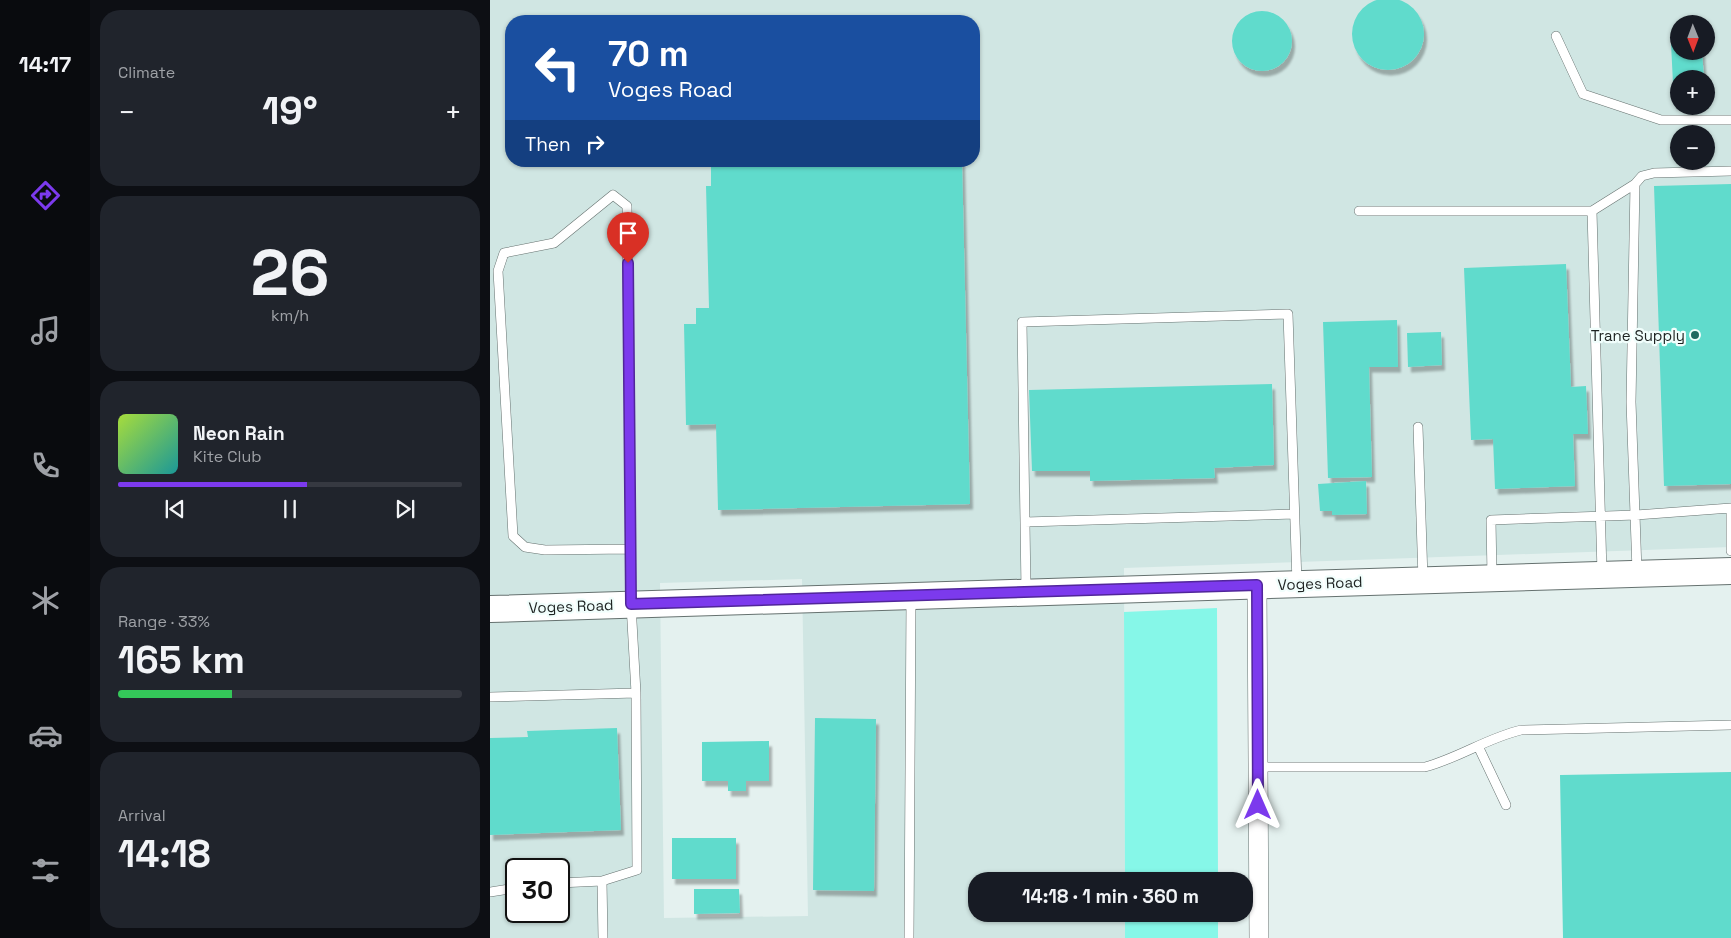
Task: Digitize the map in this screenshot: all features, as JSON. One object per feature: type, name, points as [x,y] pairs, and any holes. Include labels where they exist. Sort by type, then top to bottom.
[{"type":"street","name":"Voges Road","points":[[490,609],[1731,570]]},
{"type":"street","points":[[1257,585],[1259,938]]},
{"type":"lane","points":[[1556,36],[1583,94],[1661,120],[1731,120]]},
{"type":"lane","points":[[1359,211],[1592,211],[1635,184],[1642,176],[1654,173],[1731,171]]},
{"type":"lane","points":[[1635,184],[1632,402],[1637,573]]},
{"type":"lane","points":[[570,882],[602,881],[637,870],[636,693],[630,549],[627,206],[613,195],[554,243],[504,252],[498,271],[513,536],[525,547],[545,550],[630,549]]},
{"type":"lane","points":[[1592,211],[1602,573]]},
{"type":"lane","points":[[1026,593],[1022,322],[1288,314],[1297,584]]},
{"type":"lane","points":[[1418,427],[1423,580]]},
{"type":"lane","points":[[1492,577],[1492,520],[1636,515],[1731,508],[1731,551]]},
{"type":"lane","points":[[1025,522],[1294,514]]},
{"type":"lane","points":[[909,938],[910,596]]},
{"type":"lane","points":[[490,697],[636,693]]},
{"type":"lane","points":[[1258,767],[1425,767],[1448,761],[1501,735],[1521,730],[1731,725]]},
{"type":"lane","points":[[1478,746],[1506,805]]},
{"type":"lane","points":[[602,881],[603,938]]},
{"type":"lane","points":[[490,892],[505,890]]},
{"type":"shaded area","points":[[490,0],[1731,0],[1731,547],[1124,568],[1125,872],[968,872],[968,922],[1125,922],[1125,938],[490,938]],"holes":[[[802,579],[808,916],[664,918],[660,583]]]},
{"type":"green space","points":[[1217,608],[1218,872],[1125,872],[1124,612]]},
{"type":"green space","points":[[1125,922],[1218,922],[1218,938],[1125,938]]},
{"type":"building","points":[[1379,-1],[1397,-1],[1408,4],[1414,8],[1424,27],[1424,41],[1414,60],[1395,70],[1381,70],[1362,60],[1352,41],[1352,27],[1358,14],[1362,8]]},
{"type":"building","points":[[1262,11],[1278,16],[1283,20],[1287,25],[1292,41],[1287,57],[1283,62],[1278,66],[1262,71],[1246,66],[1241,62],[1237,57],[1232,41],[1237,25],[1241,20],[1246,16]]},
{"type":"building","points":[[1672,60],[1703,60],[1703,70],[1672,70]]},
{"type":"building","points":[[711,167],[962,167],[970,504],[718,510],[716,424],[686,425],[684,324],[696,324],[696,308],[709,308],[706,186],[711,186]]},
{"type":"building","name":"Trane Supply","points":[[1731,184],[1731,484],[1664,486],[1654,186]]},
{"type":"building","points":[[1566,264],[1571,387],[1586,386],[1588,434],[1573,434],[1575,486],[1495,489],[1493,439],[1471,440],[1464,268]]},
{"type":"building","points":[[1397,320],[1398,367],[1369,367],[1372,477],[1328,478],[1323,322]]},
{"type":"building","points":[[1441,332],[1442,365],[1408,367],[1407,333]]},
{"type":"building","points":[[1272,384],[1274,465],[1214,468],[1215,478],[1090,481],[1090,471],[1032,471],[1029,390]]},
{"type":"building","points":[[1366,481],[1367,514],[1332,515],[1332,511],[1320,511],[1318,484]]},
{"type":"building","points":[[815,718],[876,719],[874,891],[813,890]]},
{"type":"building","points":[[617,728],[621,830],[490,835],[490,738],[528,737],[527,731]]},
{"type":"building","points":[[769,741],[769,781],[746,781],[746,791],[728,791],[728,781],[702,781],[702,742]]},
{"type":"building","points":[[1731,772],[1731,938],[1563,938],[1560,775]]},
{"type":"building","points":[[672,838],[736,838],[736,879],[672,879]]},
{"type":"building","points":[[694,889],[739,889],[740,913],[694,914]]},
{"type":"place","name":"Trane Supply","points":[[1695,335]]},
{"type":"route","points":[[628,263],[631,604],[1257,585],[1258,805]]}]
